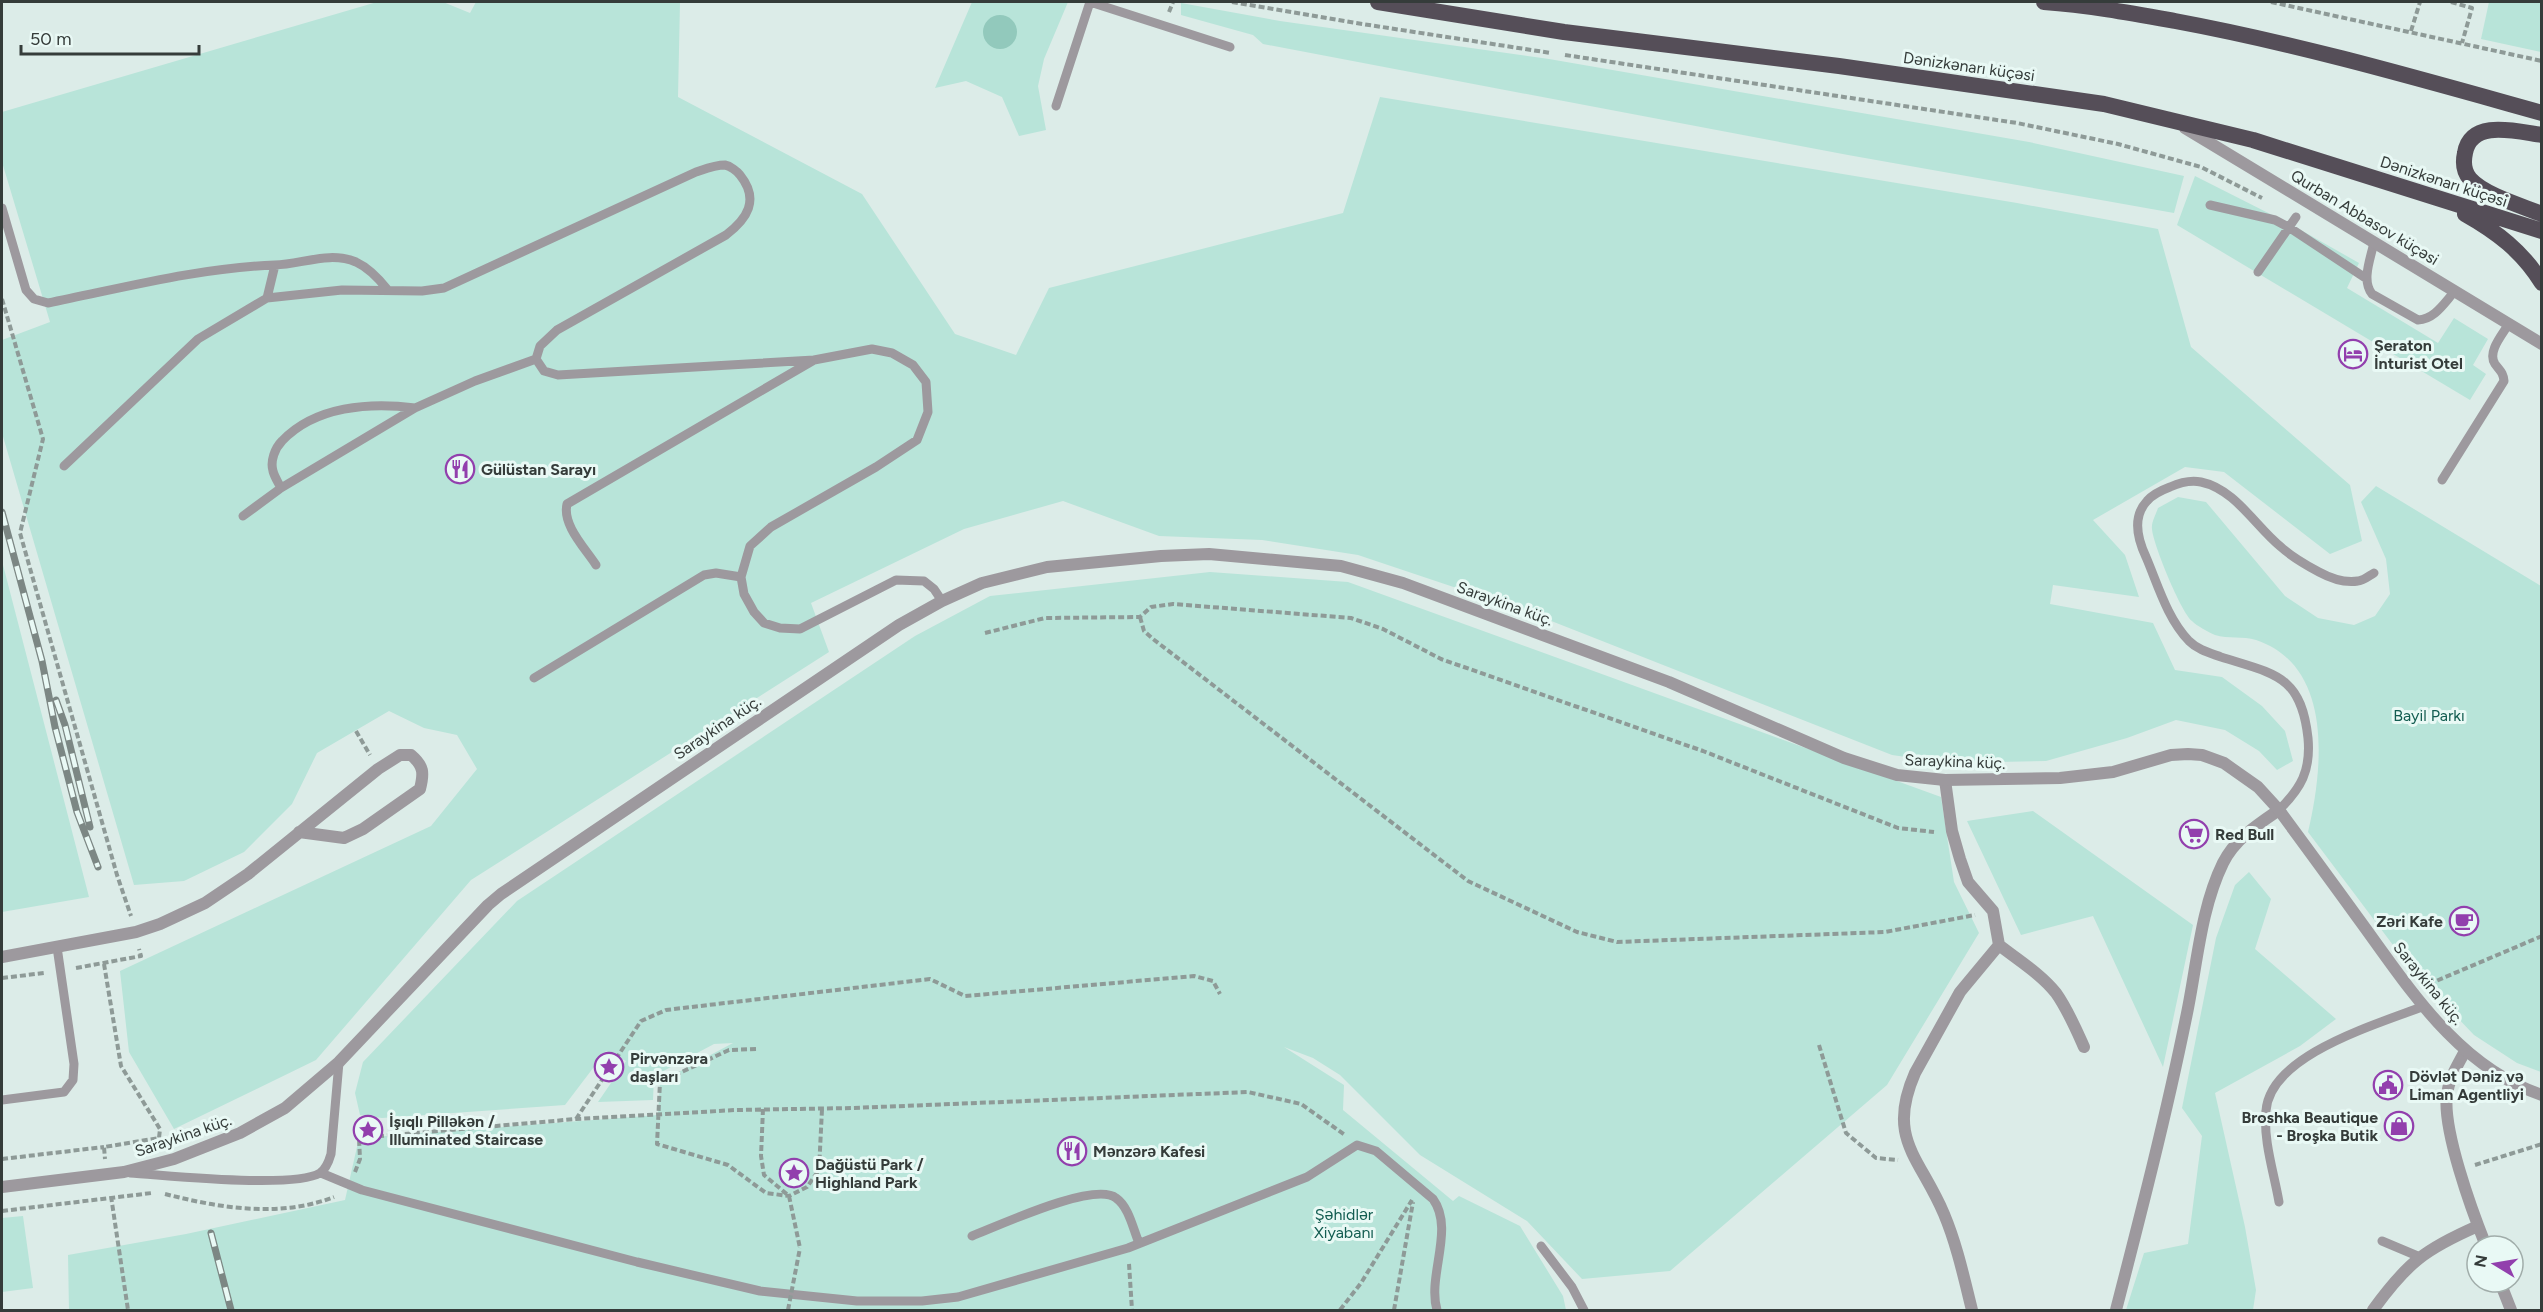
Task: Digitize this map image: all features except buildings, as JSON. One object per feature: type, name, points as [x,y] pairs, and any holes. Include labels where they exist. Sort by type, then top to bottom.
[{"type":"highway","name":"Dənizkənarı küçəsi","points":[[1378,2],[1564,32],[2049,95],[2171,119],[2253,140],[2541,231]]},
{"type":"highway","points":[[2044,2],[2125,12],[2238,33],[2353,61],[2541,112]]},
{"type":"highway","points":[[2541,135],[2495,129],[2481,132],[2471,138],[2465,149],[2463,160],[2470,179],[2482,189],[2541,214]]},
{"type":"highway","points":[[2427,194],[2487,226],[2509,242],[2528,261],[2541,283]]},
{"type":"street","name":"Qurban Abbasov küçəsi","points":[[2171,119],[2541,344]]},
{"type":"street","name":"Saraykina küç.","points":[[2,1187],[106,1175],[174,1159],[240,1133],[285,1108],[339,1062],[488,905],[520,879],[899,625],[942,601],[982,583],[1047,567],[1209,554],[1310,562],[1367,572],[1414,587],[1669,682],[1844,758],[1897,775],[1945,780],[2020,780],[2088,776],[2113,772],[2171,754],[2202,755],[2224,763],[2258,787],[2279,810],[2413,992],[2465,1051],[2506,1080],[2541,1095]]},
{"type":"street","points":[[2,957],[136,932],[160,924],[205,903],[232,886],[299,832],[378,769],[400,755],[411,755],[420,762],[423,773],[420,789],[363,829],[344,838],[299,832]]},
{"type":"street","points":[[1945,780],[1952,831],[1968,882],[1993,911],[1999,945],[2041,978],[2056,993],[2069,1013],[2084,1047]]},
{"type":"street","points":[[2116,1311],[2154,1161],[2211,893],[2224,861],[2236,844],[2248,832],[2279,810]]},
{"type":"street","points":[[1972,1311],[1955,1244],[1943,1212],[1905,1139],[1903,1114],[1909,1087],[1960,992],[1999,945]]},
{"type":"street","points":[[2465,1051],[2451,1076],[2446,1106],[2448,1126],[2481,1234]]},
{"type":"street","points":[[2373,1311],[2395,1280],[2420,1257],[2440,1243],[2478,1226]]},
{"type":"street","points":[[2505,1294],[2511,1311]]},
{"type":"lane","points":[[1056,106],[1090,2],[1230,47]]},
{"type":"lane","points":[[64,466],[198,339],[267,298],[342,290],[422,291],[444,288],[696,171],[727,165],[738,172],[748,186],[750,204],[742,222],[726,236],[557,330],[540,346],[536,359]]},
{"type":"lane","points":[[2210,205],[2275,220],[2367,279]]},
{"type":"lane","points":[[2,208],[26,290],[34,299],[48,303],[228,267],[275,265],[330,257],[355,261],[377,276],[387,289]]},
{"type":"lane","points":[[2258,272],[2296,217]]},
{"type":"lane","points":[[2374,242],[2367,279],[2367,287],[2372,294],[2418,320],[2433,316],[2455,291]]},
{"type":"lane","points":[[267,298],[275,265]]},
{"type":"lane","points":[[2442,480],[2504,381],[2503,373],[2493,362],[2493,352],[2508,325]]},
{"type":"lane","points":[[536,359],[544,371],[558,375],[814,360],[872,350],[892,353],[913,365],[926,382],[928,412],[917,440],[876,467],[771,527],[750,546],[741,577],[744,594],[754,612],[764,623],[780,628],[800,629],[896,580],[924,580],[934,588],[942,601]]},
{"type":"lane","points":[[243,516],[281,488],[415,408],[476,381],[536,359]]},
{"type":"lane","points":[[596,565],[564,513],[567,504],[814,360]]},
{"type":"lane","points":[[281,488],[272,469],[274,454],[279,444],[296,426],[324,415],[359,407],[386,404],[415,408]]},
{"type":"lane","points":[[2279,810],[2297,792],[2307,768],[2309,748],[2303,708],[2287,682],[2272,673],[2205,652],[2190,642],[2174,622],[2141,547],[2138,532],[2139,514],[2146,501],[2161,490],[2179,483],[2200,482],[2234,500],[2281,547],[2332,579],[2359,581],[2374,573]]},
{"type":"lane","points":[[534,678],[704,575],[716,573],[741,577]]},
{"type":"lane","points":[[2,1101],[64,1092],[72,1080],[74,1064],[57,947]]},
{"type":"lane","points":[[2279,1202],[2267,1135],[2266,1111],[2269,1094],[2290,1067],[2319,1048],[2424,1006]]},
{"type":"lane","points":[[124,1172],[271,1180],[303,1179],[321,1173],[331,1154],[339,1062]]},
{"type":"lane","points":[[321,1173],[362,1190],[760,1291],[857,1301],[922,1301],[958,1298],[1128,1248],[1307,1178],[1357,1145],[1376,1151],[1433,1199],[1439,1207],[1442,1221],[1435,1284],[1437,1311]]},
{"type":"lane","points":[[972,1236],[1063,1201],[1098,1193],[1116,1197],[1125,1208],[1139,1243]]},
{"type":"lane","points":[[2382,1241],[2420,1257]]},
{"type":"lane","points":[[1541,1246],[1572,1287],[1584,1311]]},
{"type":"path","points":[[1232,2],[1356,23],[2017,123],[2118,144],[2201,167],[2296,217]]},
{"type":"path","points":[[2271,2],[2541,61]]},
{"type":"path","points":[[2411,31],[2421,2]]},
{"type":"path","points":[[2451,2],[2472,8],[2462,44]]},
{"type":"path","points":[[2,299],[43,440],[20,533],[117,875]]},
{"type":"path","points":[[985,633],[1045,618],[1140,617],[1151,607],[1173,604],[1351,618],[1383,628],[1441,659],[1703,751],[1898,828],[1926,833],[1952,831]]},
{"type":"path","points":[[1140,617],[1144,631],[1153,639],[1468,881],[1577,932],[1617,942],[1885,932],[1993,911]]},
{"type":"path","points":[[356,731],[378,769]]},
{"type":"path","points":[[2413,992],[2541,936]]},
{"type":"path","points":[[104,964],[121,1066],[160,1129]]},
{"type":"path","points":[[576,1119],[641,1021],[666,1010],[930,980],[965,996],[1194,976],[1213,981],[1220,994]]},
{"type":"path","points":[[1819,1045],[1846,1132],[1876,1158],[1917,1162]]},
{"type":"path","points":[[756,1049],[729,1050],[660,1082],[657,1144],[728,1165],[766,1193],[789,1196],[807,1187],[819,1170],[822,1109]]},
{"type":"path","points":[[359,1138],[576,1119],[763,1109],[822,1109],[1248,1092],[1301,1104],[1357,1145]]},
{"type":"path","points":[[763,1109],[761,1156],[764,1175],[789,1196],[800,1248],[789,1311]]},
{"type":"path","points":[[2460,1169],[2541,1144]]},
{"type":"path","points":[[2,1159],[104,1147]]},
{"type":"path","points":[[2,1211],[111,1197],[128,1311]]},
{"type":"path","points":[[1340,1311],[1361,1283],[1414,1197],[1394,1311]]},
{"type":"path","points":[[1128,1248],[1132,1311]]},
{"type":"green space","points":[[377,2],[443,2],[470,13],[476,2],[680,2],[678,97],[862,194],[955,334],[1016,355],[1049,288],[1343,213],[1380,97],[2017,203],[2158,229],[2191,347],[2350,485],[2362,541],[2330,554],[2224,472],[2185,467],[2093,520],[2125,555],[2139,597],[2053,585],[2050,604],[2153,623],[2175,670],[2222,677],[2262,706],[2285,731],[2293,761],[2277,770],[2259,751],[2225,730],[2176,720],[2127,738],[2046,761],[1948,763],[1892,755],[1531,613],[1358,555],[1262,540],[1159,536],[1063,501],[964,529],[811,603],[829,652],[471,880],[316,1060],[174,1129],[129,1052],[120,971],[431,826],[477,769],[457,735],[424,728],[389,711],[317,753],[292,804],[244,852],[184,881],[134,885],[2,433],[2,340],[50,322],[2,162],[2,112]]},
{"type":"green space","points":[[972,2],[1068,2],[1044,59],[1038,86],[1046,130],[1019,136],[1002,97],[966,81],[935,88]]},
{"type":"green space","points":[[2489,2],[2541,3],[2541,52],[2481,39]]},
{"type":"green space","points":[[1181,3],[1280,21],[1549,59],[2029,142],[2184,176],[2174,213],[1848,155],[1263,44],[1253,35],[1181,15]]},
{"type":"green space","points":[[2195,176],[2292,225],[2359,263],[2347,288],[2438,343],[2454,318],[2488,339],[2473,365],[2486,374],[2470,400],[2177,225]]},
{"type":"green space","name":"Bayil Parkı","points":[[2376,486],[2541,586],[2541,1072],[2517,1063],[2474,1035],[2411,969],[2308,832],[2317,779],[2319,750],[2317,722],[2311,696],[2299,672],[2281,653],[2256,640],[2215,635],[2192,621],[2175,592],[2162,562],[2152,529],[2158,508],[2178,497],[2206,502],[2285,596],[2318,618],[2354,625],[2375,616],[2390,594],[2386,559],[2361,502]]},
{"type":"green space","points":[[2,561],[89,897],[2,912]]},
{"type":"green space","name":"Şəhidlər Xiyabanı","points":[[1210,572],[1348,582],[1941,797],[1954,882],[1979,933],[1887,1085],[1670,1271],[1582,1279],[1527,1221],[1420,1155],[1340,1075],[1313,1058],[1284,1047],[1344,1085],[1343,1110],[1453,1201],[1459,1196],[1520,1226],[1563,1296],[1566,1310],[69,1310],[68,1255],[186,1234],[345,1200],[359,1138],[658,1115],[660,1082],[733,1043],[714,1044],[654,1076],[653,1100],[598,1102],[626,1061],[606,1051],[565,1105],[382,1118],[360,1115],[355,1093],[363,1062],[517,901],[915,636],[990,596]]},
{"type":"green space","points":[[2033,811],[2193,925],[2163,1067],[2093,916],[2021,935],[1967,821]]},
{"type":"green space","points":[[2249,872],[2271,899],[2255,949],[2336,1019],[2300,1046],[2215,1093],[2245,1227],[2256,1290],[2253,1310],[2126,1310],[2144,1253],[2188,1244],[2202,1136],[2182,1108],[2216,938],[2235,885]]},
{"type":"green space","points":[[23,1216],[33,1288],[2,1292],[2,1218]]},
{"type":"shaded area","points":[[1000,15],[1012,20],[1017,32],[1012,44],[1000,49],[988,44],[983,32],[988,20]]},
{"type":"railway","points":[[2,512],[42,661],[55,727],[77,812],[98,867]]},
{"type":"railway","points":[[56,700],[65,725],[90,827]]},
{"type":"railway","points":[[211,1233],[231,1310]]},
{"type":"place","name":"Şeraton İnturist Otel","points":[[2353,354]]},
{"type":"place","name":"Gülüstan Sarayı","points":[[460,469]]},
{"type":"place","name":"Red Bull","points":[[2194,834]]},
{"type":"place","name":"Zəri Kafe","points":[[2464,921]]},
{"type":"place","name":"Pirvənzəra daşları","points":[[609,1067]]},
{"type":"place","name":"Dövlət Dəniz və Liman Agentliyi","points":[[2388,1085]]},
{"type":"place","name":"Broshka Beautique - Broşka Butik","points":[[2399,1126]]},
{"type":"place","name":"İşıqlı Pilləkən / Illuminated Staircase","points":[[368,1130]]},
{"type":"place","name":"Mənzərə Kafesi","points":[[1072,1151]]},
{"type":"place","name":"Dağüstü Park / Highland Park","points":[[794,1173]]}]
